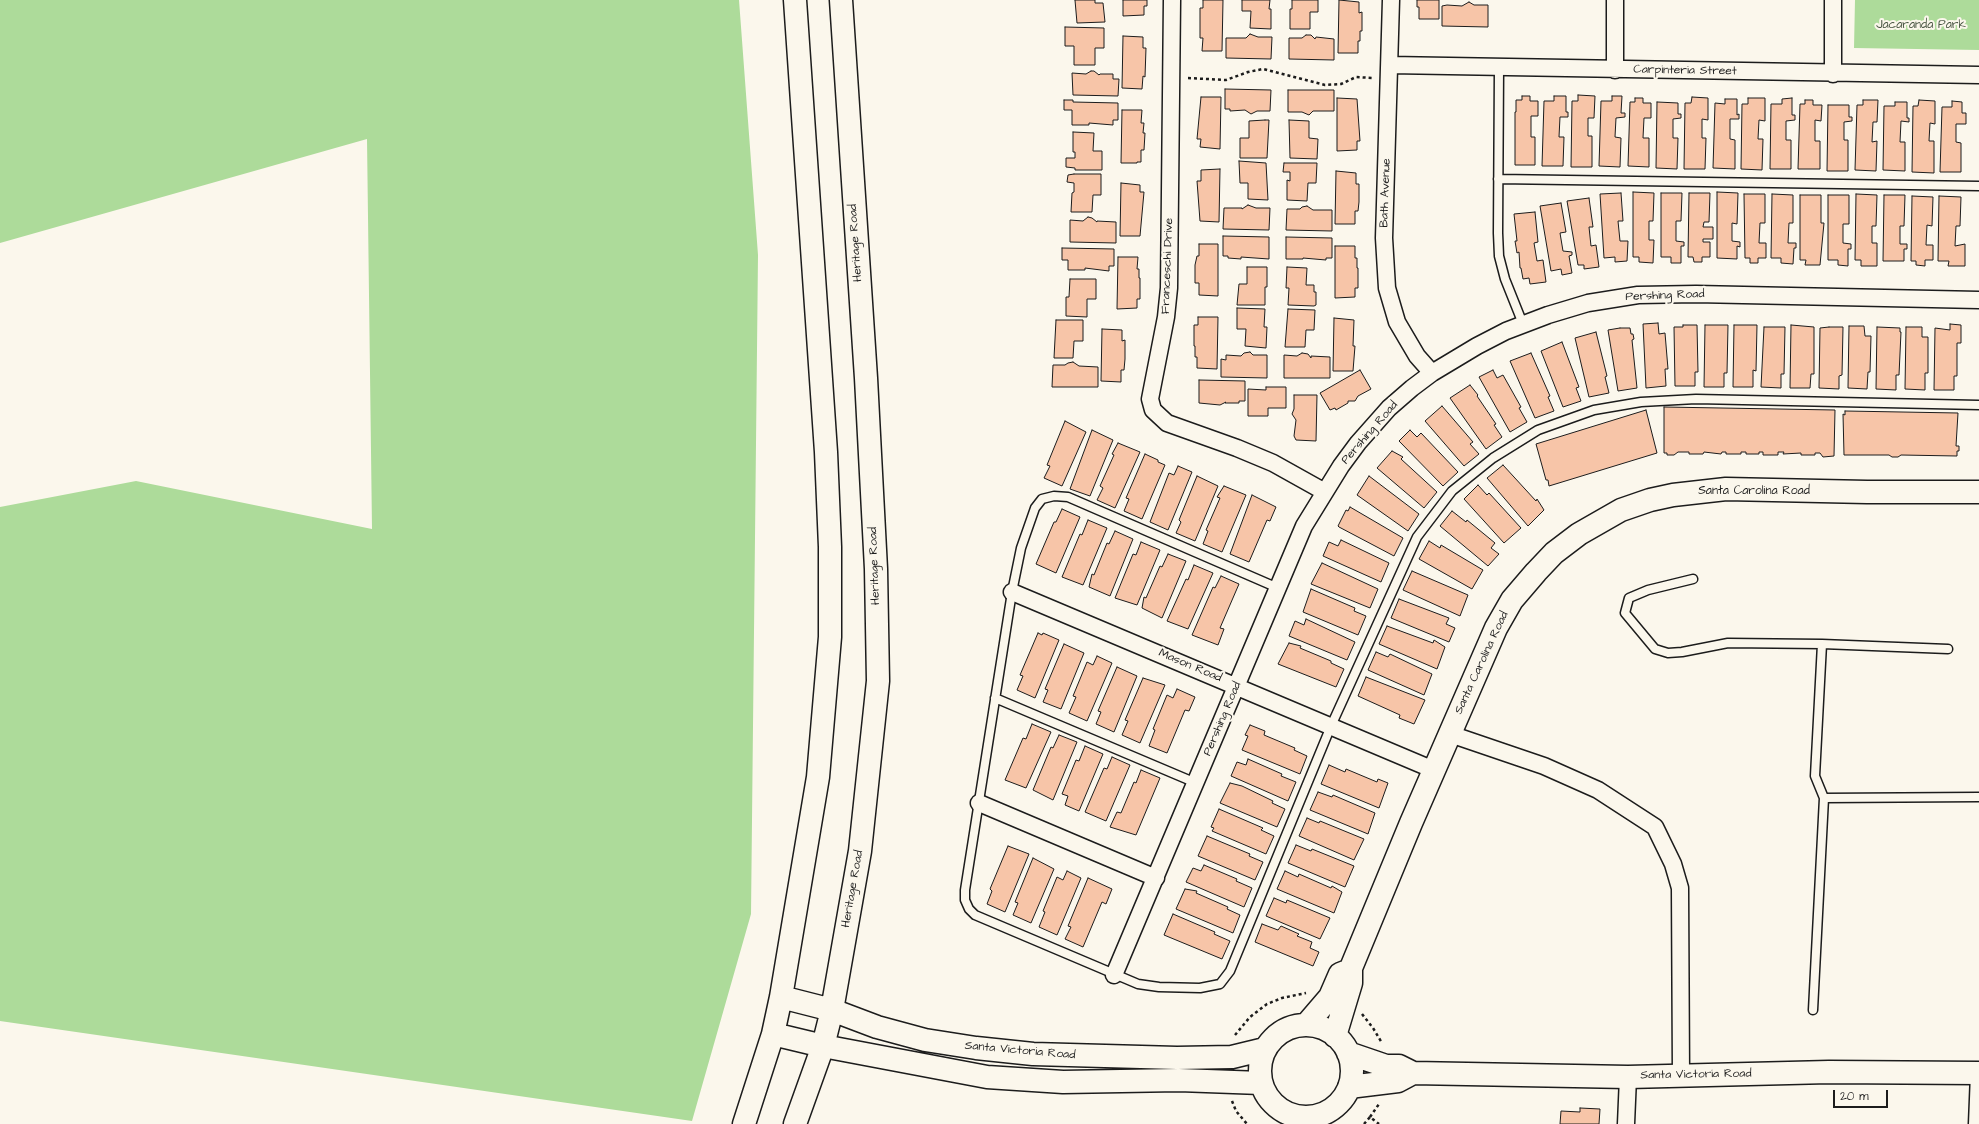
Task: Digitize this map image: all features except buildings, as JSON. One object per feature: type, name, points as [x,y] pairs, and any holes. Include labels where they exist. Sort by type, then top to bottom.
[{"type":"street","points":[[744,1124],[773,1034],[781,997],[818,777],[830,637],[830,547],[826,452],[795,0]]},
{"type":"street","name":"Heritage Road","points":[[795,1124],[823,1046],[832,1010],[860,851],[878,681],[876,569],[866,378],[840,0]]},
{"type":"street","name":"Franceschi Drive","points":[[1172,0],[1168,288],[1166,317],[1150,399],[1153,410],[1167,423],[1237,448],[1273,464],[1325,492]]},
{"type":"street","name":"Bath Avenue","points":[[1391,0],[1384,238],[1387,288],[1397,322],[1418,356],[1432,373]]},
{"type":"street","points":[[1614,70],[1615,0]]},
{"type":"street","points":[[1833,74],[1834,0]]},
{"type":"street","name":"Carpinteria Street","points":[[1390,72],[1499,68],[1979,75]]},
{"type":"street","name":"Pershing Road","points":[[1114,975],[1238,686],[1304,526],[1358,443],[1389,408],[1432,373],[1477,346],[1523,324],[1588,303],[1638,295],[1794,295],[1979,300]]},
{"type":"street","name":"Santa Carolina Road","points":[[1335,1036],[1351,983],[1351,968],[1434,770],[1496,628],[1512,600],[1554,553],[1579,534],[1621,510],[1673,494],[1726,489],[1979,492]]},
{"type":"street","name":"Mason Road","points":[[1012,592],[1238,686],[1434,770]]},
{"type":"street","points":[[1450,734],[1544,766],[1598,790],[1655,827],[1673,864],[1680,888],[1681,1076]]},
{"type":"street","points":[[979,803],[1156,878]]},
{"type":"street","name":"Santa Carolina Road","points":[[1306,1025],[1330,997],[1340,974],[1351,968]]},
{"type":"street","name":"Santa Victoria Road","points":[[781,997],[832,1010],[877,1027],[925,1040],[976,1048],[1033,1054],[1229,1058],[1265,1049]]},
{"type":"street","points":[[1306,1025],[1322,1028],[1335,1036],[1348,1053],[1352,1076],[1349,1087],[1337,1105],[1317,1120],[1303,1117],[1289,1119],[1266,1096],[1261,1083],[1259,1071],[1260,1060],[1265,1049],[1272,1039],[1282,1031],[1294,1026],[1306,1025]]},
{"type":"street","points":[[773,1034],[823,1046],[987,1077],[1063,1082],[1179,1080],[1261,1083]]},
{"type":"street","name":"Santa Victoria Road","points":[[1348,1053],[1386,1066],[1399,1066],[1413,1073],[1628,1077],[1829,1072],[1979,1073]]},
{"type":"street","name":"Santa Victoria Road","points":[[1349,1087],[1398,1081],[1413,1073]]},
{"type":"street","points":[[1977,1124],[1979,1073]]},
{"type":"street","points":[[1626,1124],[1628,1077]]},
{"type":"lane","points":[[1499,68],[1499,256],[1505,279],[1523,324]]},
{"type":"lane","points":[[1498,179],[1979,186]]},
{"type":"lane","points":[[1278,588],[1068,497],[1054,496],[1042,499],[1034,508],[1021,548],[1012,592],[965,890],[965,900],[969,909],[975,915],[1138,984],[1159,987],[1200,988],[1220,984],[1230,971],[1331,726],[1418,537],[1452,491],[1493,458],[1538,430],[1594,410],[1641,402],[1696,399],[1979,405]]},
{"type":"lane","points":[[1693,579],[1648,590],[1629,598],[1625,614],[1655,649],[1668,653],[1682,652],[1728,643],[1822,644],[1948,649]]},
{"type":"lane","points":[[1813,1010],[1824,798],[1815,776],[1822,644]]},
{"type":"lane","points":[[995,698],[1196,782]]},
{"type":"lane","points":[[1824,798],[1979,797]]},
{"type":"path","points":[[1172,77],[1226,80],[1248,72],[1263,69],[1325,85],[1342,84],[1356,78],[1390,72]]},
{"type":"path","points":[[1232,1040],[1238,1030],[1250,1017],[1267,1004],[1282,998],[1307,993]]},
{"type":"path","points":[[1357,1011],[1373,1028],[1382,1046]]},
{"type":"path","points":[[1230,1096],[1236,1111],[1247,1124]]},
{"type":"path","points":[[1364,1124],[1370,1117],[1379,1124]]},
{"type":"green space","points":[[0,0],[739,0],[758,255],[751,914],[692,1121],[0,1021],[0,507],[136,481],[372,529],[367,139],[0,243]]},
{"type":"green space","name":"Jacaranda Park","points":[[1855,0],[1979,0],[1979,50],[1854,48]]}]
